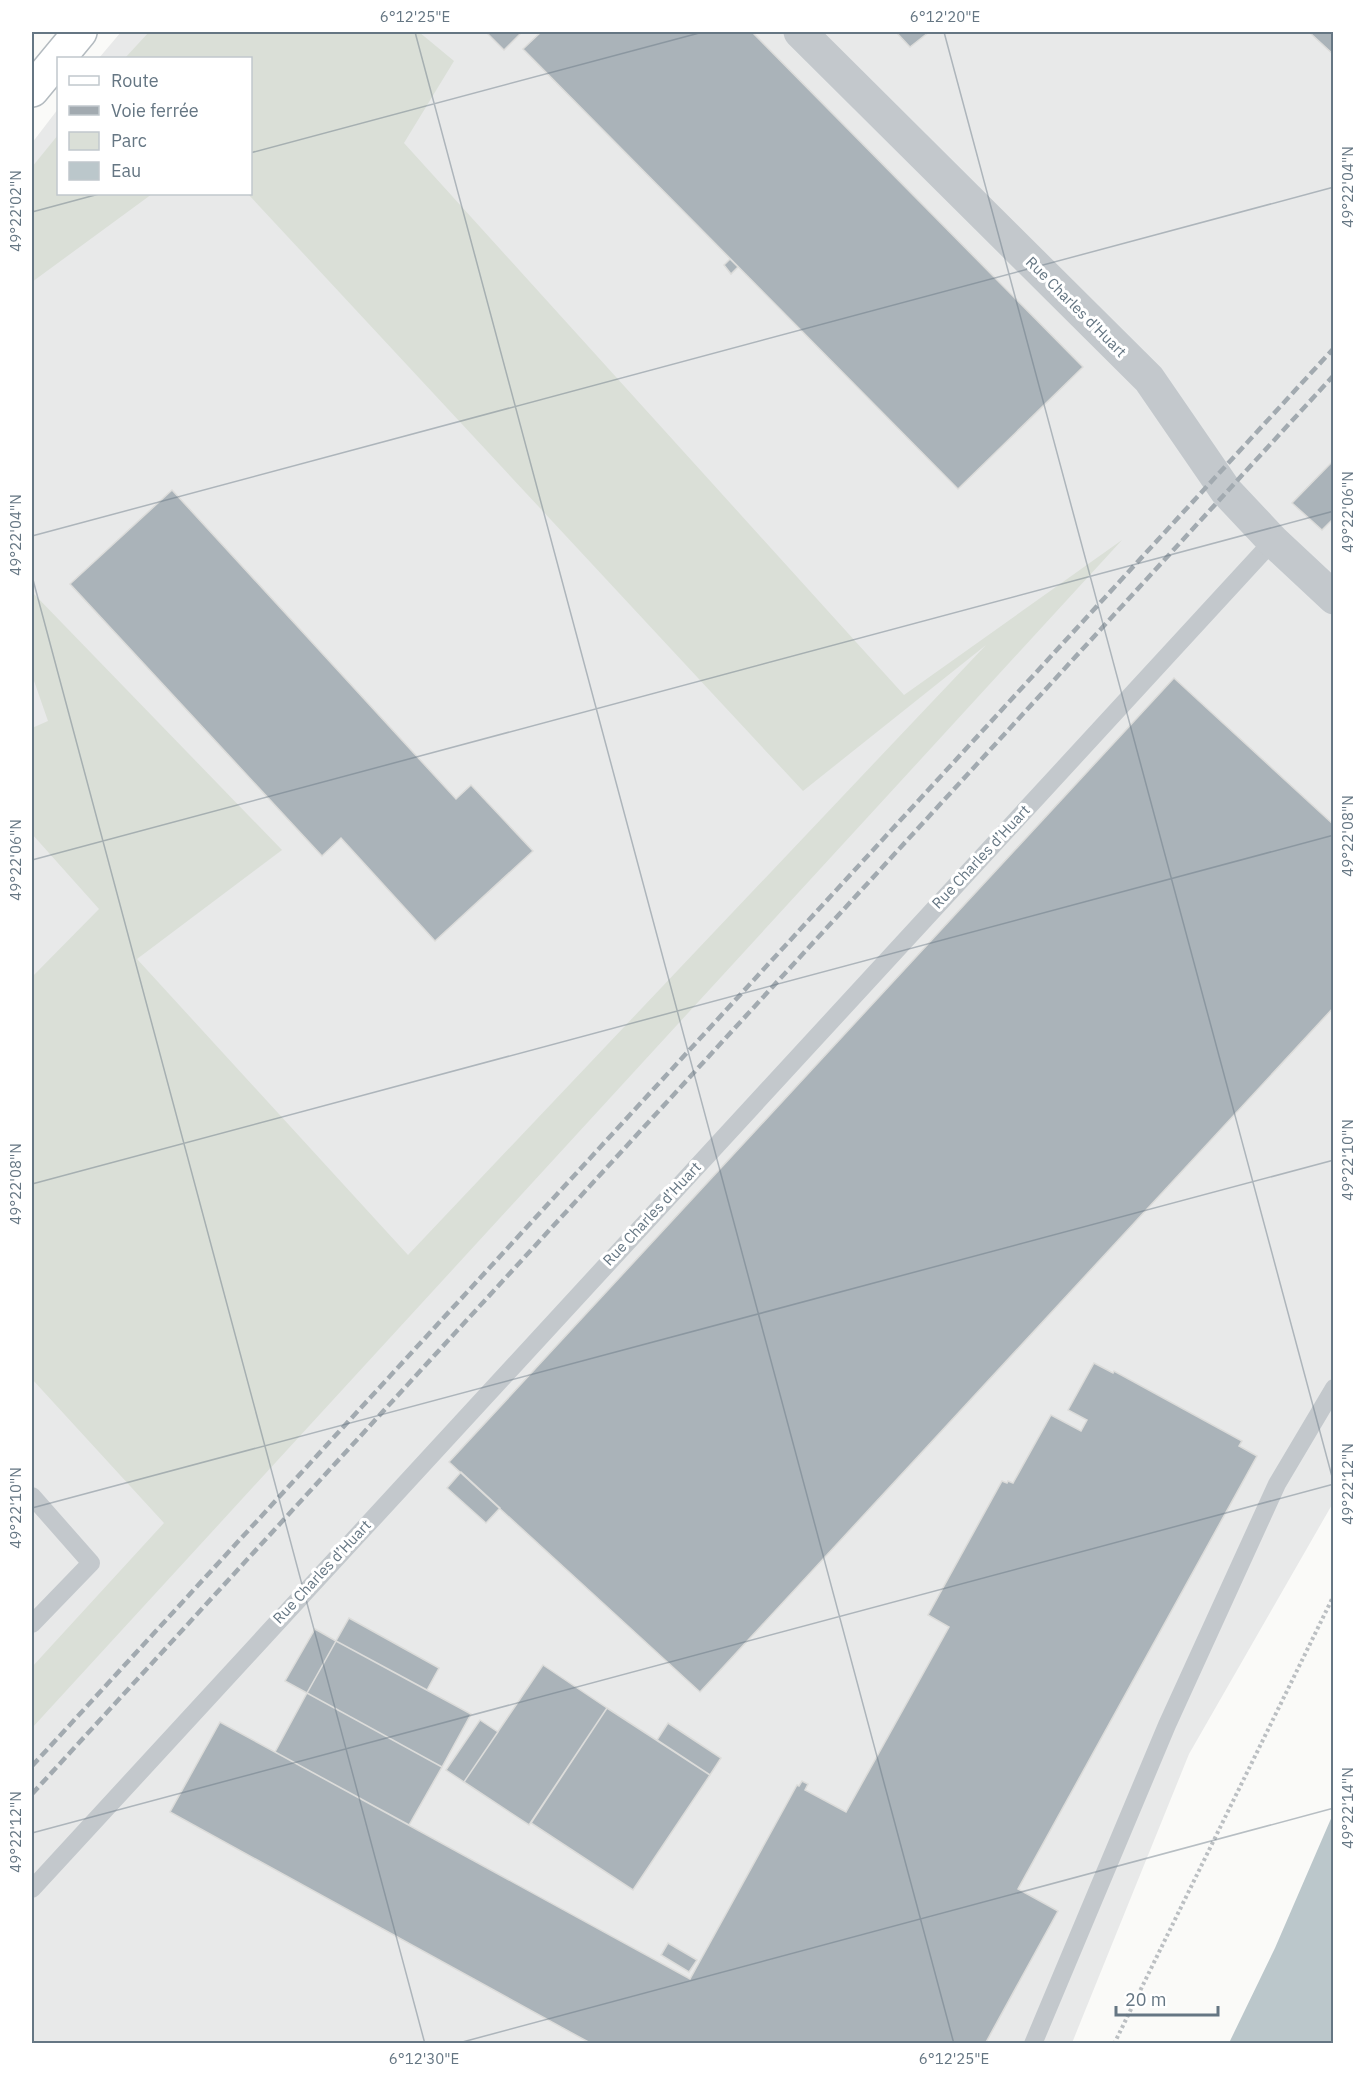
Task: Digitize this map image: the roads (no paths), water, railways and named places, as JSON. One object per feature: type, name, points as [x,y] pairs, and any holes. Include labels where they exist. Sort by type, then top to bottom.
[{"type":"main road","points":[[59,57],[80,32]]},
{"type":"main road","points":[[32,90],[57,60]]},
{"type":"street","name":"Rue Charles d'Huart","points":[[800,32],[1149,379],[1215,477],[1273,541],[1334,598]]},
{"type":"lane","name":"Rue Charles d’Huart","points":[[32,1889],[1273,541]]},
{"type":"lane","points":[[1033,2043],[1172,1714],[1277,1484],[1334,1388]]},
{"type":"lane","points":[[32,1496],[91,1563],[32,1624]]},
{"type":"water","points":[[1333,1814],[1333,2043],[1229,2043],[1275,1948]]},
{"type":"railway","points":[[32,1766],[1334,348]]},
{"type":"railway","points":[[32,1794],[1334,375]]}]
